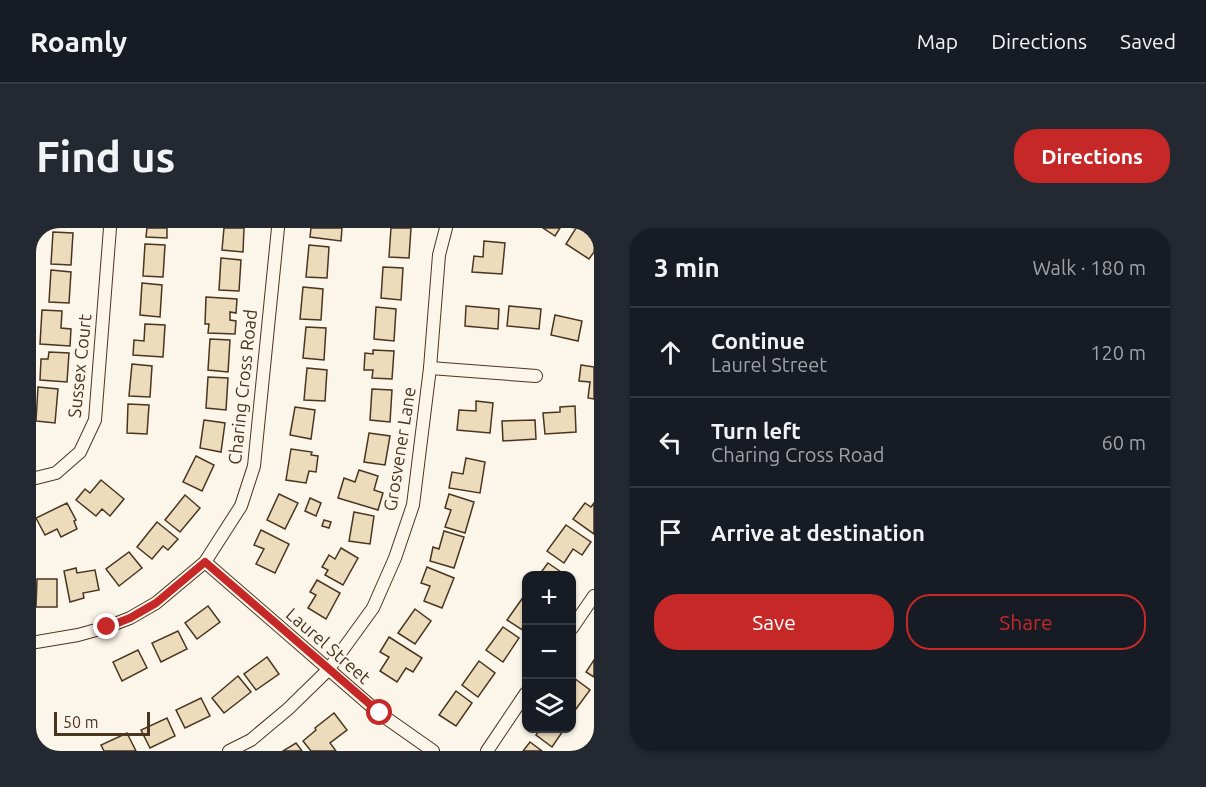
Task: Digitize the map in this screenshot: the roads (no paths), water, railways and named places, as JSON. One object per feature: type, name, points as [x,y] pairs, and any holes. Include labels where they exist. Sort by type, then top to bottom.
[{"type":"street","name":"Sussex Court","points":[[36,478],[56,472],[80,452],[95,420],[110,228]]},
{"type":"street","name":"Charing Cross Road","points":[[36,642],[98,630],[130,618],[156,603],[205,562],[241,507],[254,466],[278,228]]},
{"type":"street","name":"Grosvener Lane","points":[[229,751],[251,740],[288,709],[328,670],[373,608],[395,558],[413,505],[430,368],[439,255],[446,228]]},
{"type":"street","points":[[430,368],[536,376]]},
{"type":"street","name":"Laurel Street","points":[[205,562],[328,670],[380,713],[433,751]]},
{"type":"street","points":[[574,625],[594,596]]},
{"type":"street","points":[[487,751],[522,699]]}]
